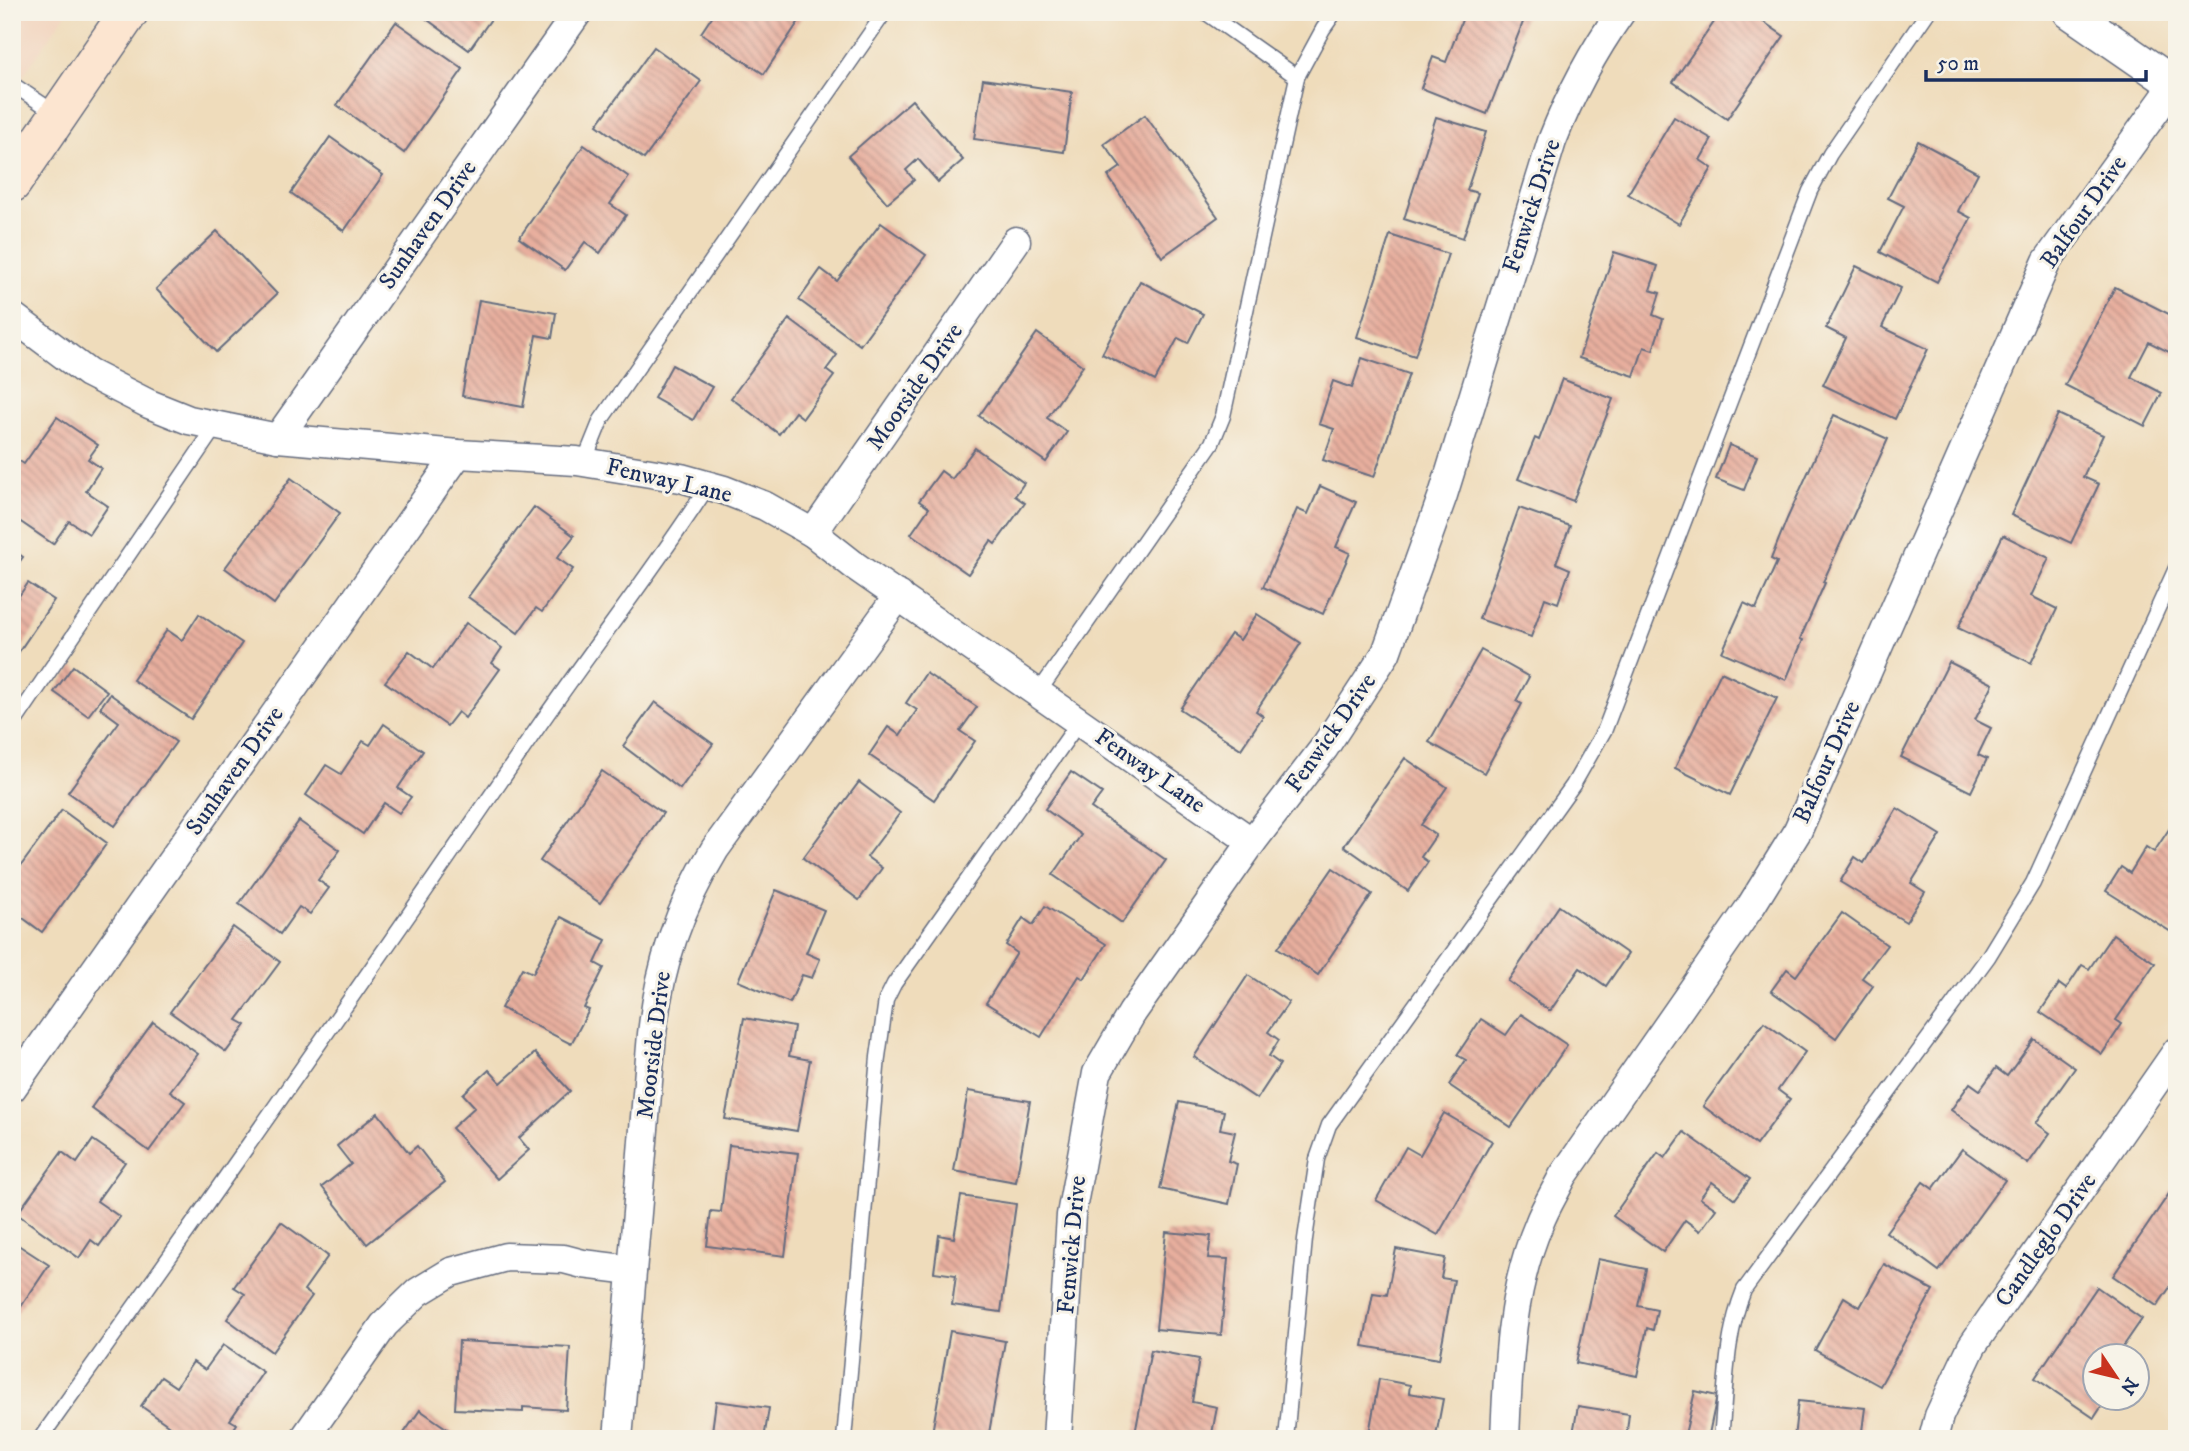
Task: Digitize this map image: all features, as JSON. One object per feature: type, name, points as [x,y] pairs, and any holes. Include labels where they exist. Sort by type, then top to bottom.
[{"type":"main road","points":[[18,168],[59,114],[123,14]]},
{"type":"street","name":"Sunhaven Drive","points":[[278,438],[578,12]]},
{"type":"street","name":"Fenwick Drive","points":[[1057,1439],[1071,1215],[1097,1073],[1132,1013],[1252,842],[1324,748],[1385,653],[1443,495],[1552,141],[1570,95],[1594,51],[1621,12]]},
{"type":"street","points":[[2070,12],[2176,86]]},
{"type":"street","name":"Balfour Drive","points":[[1505,1439],[1509,1357],[1517,1296],[1539,1224],[1563,1176],[1751,906],[1798,830],[2047,261],[2176,86]]},
{"type":"street","name":"Moorside Drive","points":[[813,533],[1016,241]]},
{"type":"street","name":"Fenway Lane","points":[[12,316],[88,373],[149,404],[188,419],[278,438],[584,462],[681,478],[765,506],[813,533],[1252,842]]},
{"type":"street","name":"Sunhaven Drive","points":[[12,1088],[458,454]]},
{"type":"street","name":"Moorside Drive","points":[[618,1439],[656,996],[665,956],[678,919],[715,849],[899,595]]},
{"type":"street","name":"Candleglo Drive","points":[[1933,1439],[1939,1416],[1972,1346],[2177,1051]]},
{"type":"street","points":[[304,1439],[384,1325],[418,1292],[451,1272],[506,1257],[564,1259],[632,1270]]},
{"type":"lane","points":[[584,462],[601,420],[885,12]]},
{"type":"lane","points":[[1205,12],[1297,77]]},
{"type":"lane","points":[[1038,693],[1212,443],[1223,415],[1233,375],[1297,77],[1335,12]]},
{"type":"lane","points":[[1286,1439],[1305,1239],[1317,1159],[1329,1125],[1573,785],[1605,729],[1810,191],[1830,154],[1928,12]]},
{"type":"lane","points":[[12,85],[59,114]]},
{"type":"lane","points":[[12,726],[216,426]]},
{"type":"lane","points":[[40,1439],[416,905],[575,673],[666,551],[708,485]]},
{"type":"lane","points":[[1721,1439],[1731,1334],[1735,1311],[1744,1290],[1988,957],[2033,883],[2177,566]]},
{"type":"lane","points":[[844,1439],[878,1057],[886,1000],[894,984],[1079,722]]},
{"type":"shaded area","points":[[12,12],[67,12],[12,92]]},
{"type":"building","points":[[417,12],[496,12],[469,50]]},
{"type":"building","points":[[715,12],[805,12],[764,74],[701,33]]},
{"type":"building","points":[[1465,12],[1527,12],[1487,114],[1421,88],[1433,57],[1446,62]]},
{"type":"building","points":[[1721,12],[1749,12],[1784,36],[1727,119],[1673,82]]},
{"type":"building","points":[[396,22],[463,69],[404,153],[337,105]]},
{"type":"building","points":[[654,47],[701,81],[644,159],[597,125]]},
{"type":"building","points":[[983,79],[1072,92],[1064,152],[974,139]]},
{"type":"building","points":[[912,100],[963,160],[938,182],[918,159],[906,170],[914,180],[887,203],[848,156]]},
{"type":"building","points":[[1145,115],[1218,217],[1162,257],[1108,176],[1121,167],[1104,144]]},
{"type":"building","points":[[1436,117],[1486,132],[1467,190],[1478,193],[1463,238],[1404,219]]},
{"type":"building","points":[[1674,117],[1712,139],[1700,160],[1712,168],[1679,224],[1628,194]]},
{"type":"building","points":[[330,137],[383,175],[344,231],[291,193]]},
{"type":"building","points":[[1918,141],[1978,173],[1958,211],[1971,218],[1937,282],[1880,252],[1904,206],[1888,198]]},
{"type":"building","points":[[584,145],[629,177],[610,204],[626,215],[600,253],[585,242],[565,270],[519,238]]},
{"type":"building","points":[[881,223],[926,255],[860,345],[799,300],[821,269],[837,281]]},
{"type":"building","points":[[217,231],[277,294],[216,352],[156,289]]},
{"type":"building","points":[[1390,235],[1448,254],[1415,356],[1357,337]]},
{"type":"building","points":[[1614,252],[1658,266],[1650,290],[1660,293],[1653,315],[1663,319],[1653,350],[1644,347],[1634,376],[1579,358]]},
{"type":"building","points":[[1856,266],[1901,288],[1882,327],[1928,349],[1895,419],[1823,385],[1846,338],[1826,328]]},
{"type":"building","points":[[1140,281],[1203,314],[1188,343],[1178,338],[1155,381],[1102,354]]},
{"type":"building","points":[[2115,287],[2177,318],[2177,356],[2149,342],[2131,377],[2162,393],[2145,426],[2065,385]]},
{"type":"building","points":[[479,300],[556,313],[552,338],[536,335],[523,407],[462,396]]},
{"type":"building","points":[[789,319],[837,355],[826,370],[834,376],[803,418],[795,412],[779,434],[731,398]]},
{"type":"building","points":[[1037,333],[1083,366],[1047,418],[1067,432],[1046,462],[979,416]]},
{"type":"building","points":[[1362,358],[1409,374],[1374,477],[1323,460],[1334,429],[1319,424],[1333,381],[1352,388]]},
{"type":"building","points":[[672,365],[712,387],[693,420],[654,398]]},
{"type":"building","points":[[1562,379],[1613,399],[1573,501],[1518,479],[1535,438],[1539,440]]},
{"type":"building","points":[[2058,414],[2103,435],[2083,477],[2099,484],[2071,543],[2011,515]]},
{"type":"building","points":[[1834,415],[1888,439],[1823,582],[1825,583],[1800,639],[1803,640],[1786,680],[1722,652],[1744,603],[1756,609],[1777,562],[1771,559],[1787,519]]},
{"type":"building","points":[[57,417],[98,445],[88,459],[101,468],[86,491],[108,506],[89,534],[69,521],[53,544],[12,516],[12,456],[24,464]]},
{"type":"building","points":[[1729,445],[1757,456],[1744,490],[1716,479]]},
{"type":"building","points":[[975,448],[1024,483],[1015,496],[1025,503],[995,544],[991,541],[968,574],[911,534],[929,508],[919,501],[941,471],[952,479]]},
{"type":"building","points":[[291,478],[340,513],[274,604],[225,568]]},
{"type":"building","points":[[1320,486],[1356,502],[1336,547],[1350,553],[1323,614],[1263,587],[1297,509],[1308,514]]},
{"type":"building","points":[[534,507],[574,536],[557,558],[573,569],[542,612],[536,608],[518,633],[468,597]]},
{"type":"building","points":[[1519,508],[1570,526],[1556,563],[1570,569],[1558,603],[1545,598],[1531,637],[1479,619]]},
{"type":"building","points":[[2003,535],[2049,558],[2031,596],[2057,609],[2031,663],[1958,628]]},
{"type":"building","points":[[12,549],[23,557],[12,572]]},
{"type":"building","points":[[28,583],[54,600],[18,653],[12,649],[12,606]]},
{"type":"building","points":[[199,614],[242,643],[191,719],[133,680],[167,630],[182,640]]},
{"type":"building","points":[[1257,614],[1301,643],[1256,711],[1263,716],[1241,749],[1180,709],[1231,634],[1240,640]]},
{"type":"building","points":[[466,623],[502,648],[492,663],[500,669],[465,718],[458,712],[447,726],[385,682],[409,651],[433,669]]},
{"type":"building","points":[[1481,650],[1529,677],[1516,701],[1522,704],[1484,773],[1429,742]]},
{"type":"building","points":[[1949,662],[1993,684],[1975,720],[1991,728],[1978,755],[1987,759],[1971,792],[1901,757]]},
{"type":"building","points":[[73,666],[107,691],[88,716],[54,692]]},
{"type":"building","points":[[1721,672],[1777,698],[1730,795],[1675,768]]},
{"type":"building","points":[[926,673],[977,707],[960,731],[975,741],[934,800],[869,755],[888,727],[900,735],[917,710],[906,703]]},
{"type":"building","points":[[110,694],[176,742],[115,826],[68,792],[119,722],[100,708]]},
{"type":"building","points":[[655,702],[713,744],[680,789],[623,746]]},
{"type":"building","points":[[384,724],[423,751],[398,788],[411,797],[399,813],[384,803],[363,834],[306,795],[326,765],[341,774],[363,741],[370,745]]},
{"type":"building","points":[[1405,758],[1447,787],[1421,825],[1436,835],[1421,857],[1428,862],[1408,891],[1344,846]]},
{"type":"building","points":[[602,771],[663,813],[600,903],[540,861]]},
{"type":"building","points":[[1071,772],[1102,793],[1091,808],[1166,860],[1122,923],[1053,875],[1081,835],[1045,809]]},
{"type":"building","points":[[859,782],[900,813],[867,857],[882,868],[859,900],[803,858]]},
{"type":"building","points":[[1897,808],[1941,835],[1911,883],[1925,892],[1906,922],[1840,882],[1855,857],[1864,863]]},
{"type":"building","points":[[62,810],[107,843],[42,932],[12,910],[12,873],[14,875]]},
{"type":"building","points":[[2177,817],[2176,935],[2106,891],[2121,867],[2130,873],[2146,847],[2154,852]]},
{"type":"building","points":[[299,821],[340,850],[318,880],[329,888],[310,914],[299,907],[280,934],[239,904]]},
{"type":"building","points":[[1333,868],[1372,894],[1318,975],[1278,948]]},
{"type":"building","points":[[776,890],[824,910],[806,953],[820,959],[812,978],[802,975],[790,1003],[738,981]]},
{"type":"building","points":[[1045,906],[1106,944],[1084,979],[1079,976],[1041,1037],[986,1003],[1017,953],[1006,945],[1023,918],[1033,925]]},
{"type":"building","points":[[1559,906],[1628,954],[1606,986],[1580,968],[1550,1011],[1508,981]]},
{"type":"building","points":[[1842,913],[1887,945],[1862,978],[1873,986],[1836,1038],[1771,991],[1787,969],[1796,976]]},
{"type":"building","points":[[561,917],[606,940],[595,963],[604,968],[584,1008],[589,1010],[571,1044],[501,1008],[522,968],[533,973]]},
{"type":"building","points":[[233,927],[280,962],[237,1020],[246,1025],[226,1052],[170,1012]]},
{"type":"building","points":[[2113,934],[2155,963],[2116,1020],[2122,1024],[2102,1054],[2040,1012],[2059,984],[2066,989],[2082,965],[2089,969]]},
{"type":"building","points":[[1248,975],[1289,1002],[1268,1032],[1279,1040],[1269,1056],[1280,1064],[1257,1099],[1194,1057]]},
{"type":"building","points":[[1521,1014],[1567,1045],[1511,1127],[1449,1085],[1466,1060],[1457,1055],[1481,1019],[1506,1035]]},
{"type":"building","points":[[744,1018],[794,1027],[789,1056],[810,1060],[797,1131],[725,1119]]},
{"type":"building","points":[[153,1022],[198,1054],[170,1091],[185,1102],[149,1151],[91,1108]]},
{"type":"building","points":[[1764,1022],[1805,1052],[1778,1090],[1790,1099],[1756,1145],[1703,1106]]},
{"type":"building","points":[[2034,1039],[2075,1068],[2036,1123],[2050,1133],[2028,1164],[1951,1110],[1970,1083],[1980,1090],[1996,1068],[2007,1076]]},
{"type":"building","points":[[535,1053],[570,1091],[519,1138],[529,1150],[497,1179],[452,1128],[475,1107],[463,1094],[489,1070],[501,1083]]},
{"type":"building","points":[[968,1091],[1030,1101],[1016,1182],[954,1171]]},
{"type":"building","points":[[1179,1102],[1224,1111],[1220,1129],[1235,1132],[1228,1161],[1237,1164],[1229,1204],[1160,1189]]},
{"type":"building","points":[[378,1113],[409,1153],[417,1146],[445,1182],[367,1244],[322,1187],[351,1164],[337,1146]]},
{"type":"building","points":[[1444,1113],[1492,1141],[1438,1235],[1376,1200],[1406,1147],[1420,1155]]},
{"type":"building","points":[[1684,1132],[1750,1179],[1735,1199],[1712,1182],[1700,1198],[1716,1209],[1700,1231],[1685,1220],[1663,1252],[1613,1216],[1658,1153],[1665,1158]]},
{"type":"building","points":[[93,1140],[125,1162],[97,1201],[120,1217],[99,1246],[91,1240],[79,1258],[17,1214],[62,1152],[77,1163]]},
{"type":"building","points":[[729,1145],[798,1153],[785,1256],[707,1246],[711,1211],[721,1212]]},
{"type":"building","points":[[1962,1149],[2005,1180],[1939,1271],[1886,1232],[1923,1182],[1933,1189]]},
{"type":"building","points":[[2177,1182],[2177,1277],[2157,1306],[2113,1276]]},
{"type":"building","points":[[961,1196],[1016,1204],[1001,1312],[952,1305],[956,1275],[934,1272],[939,1235],[954,1238]]},
{"type":"building","points":[[281,1222],[328,1256],[304,1290],[312,1296],[272,1352],[227,1319],[245,1294],[234,1287]]},
{"type":"building","points":[[1166,1232],[1211,1236],[1208,1258],[1228,1259],[1221,1335],[1156,1329]]},
{"type":"building","points":[[12,1241],[49,1265],[12,1320]]},
{"type":"building","points":[[1396,1249],[1445,1258],[1441,1278],[1454,1280],[1439,1359],[1363,1346],[1373,1293],[1387,1295]]},
{"type":"building","points":[[1598,1259],[1646,1269],[1638,1306],[1657,1310],[1653,1330],[1647,1328],[1637,1376],[1576,1363]]},
{"type":"building","points":[[1884,1264],[1933,1290],[1880,1386],[1815,1350],[1844,1297],[1860,1307]]},
{"type":"building","points":[[2097,1287],[2142,1319],[2126,1342],[2080,1342],[2080,1409],[2035,1378]]},
{"type":"building","points":[[950,1331],[1005,1341],[988,1439],[968,1439],[932,1433]]},
{"type":"building","points":[[459,1341],[570,1347],[566,1410],[523,1407],[523,1412],[455,1409]]},
{"type":"building","points":[[223,1345],[263,1372],[230,1420],[237,1424],[227,1439],[188,1439],[141,1406],[161,1377],[176,1387],[193,1362],[205,1370]]},
{"type":"building","points":[[1151,1350],[1199,1359],[1192,1402],[1217,1407],[1211,1439],[1134,1439]]},
{"type":"building","points":[[1379,1379],[1410,1385],[1409,1393],[1443,1399],[1436,1436],[1430,1435],[1429,1439],[1368,1439]]},
{"type":"building","points":[[1695,1391],[1717,1396],[1708,1439],[1684,1439]]},
{"type":"building","points":[[716,1401],[769,1408],[764,1439],[711,1439]]},
{"type":"building","points":[[1798,1401],[1865,1408],[1861,1439],[1794,1439]]},
{"type":"building","points":[[1578,1406],[1629,1414],[1626,1439],[1572,1439]]},
{"type":"building","points":[[420,1410],[462,1439],[400,1439]]},
{"type":"building","points":[[2085,1412],[2098,1412],[2094,1418]]}]
